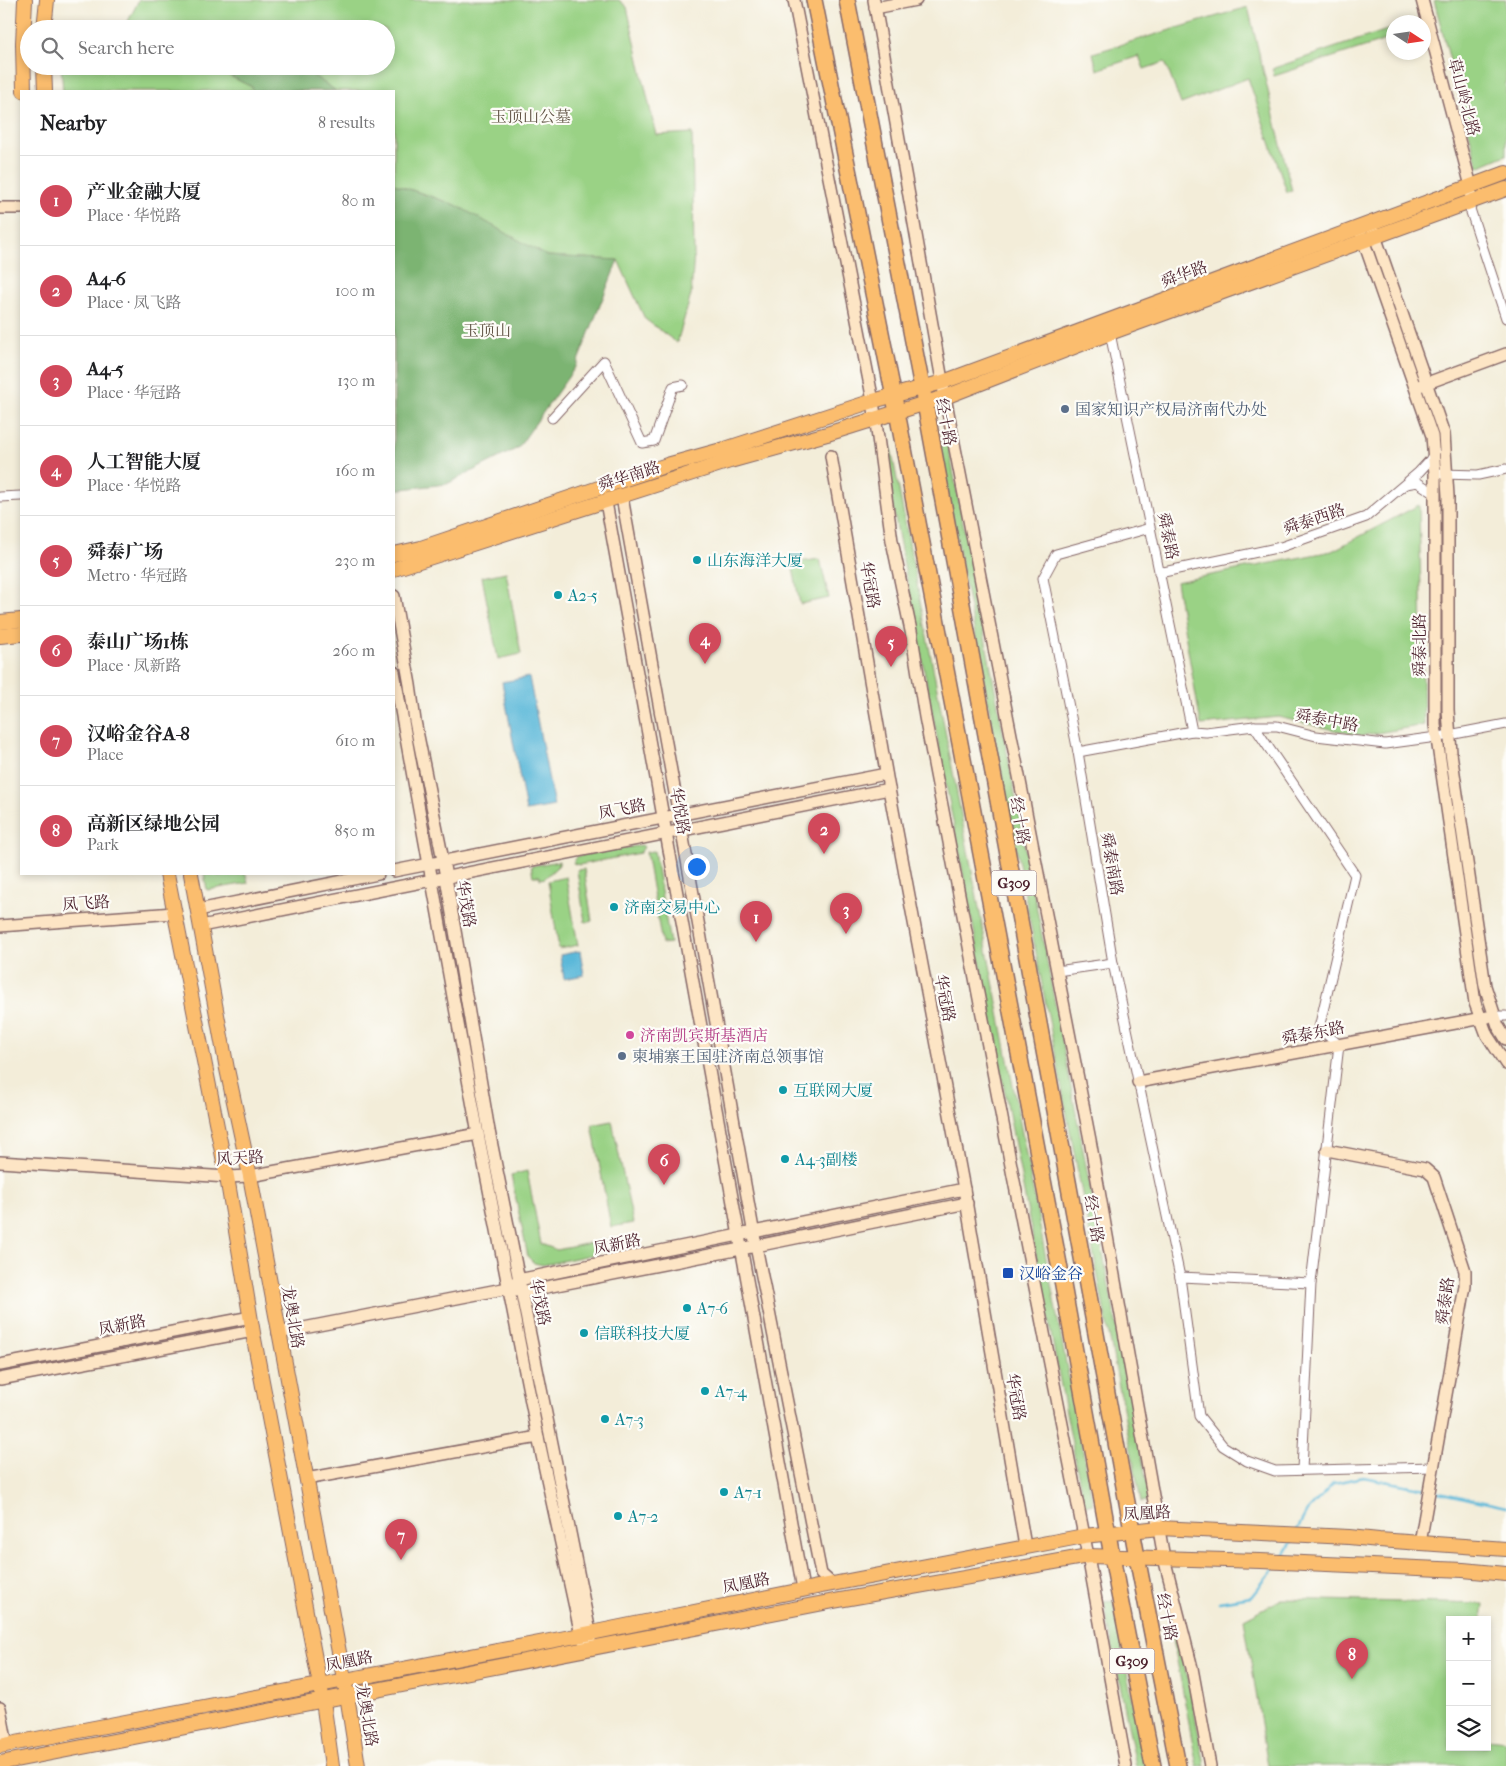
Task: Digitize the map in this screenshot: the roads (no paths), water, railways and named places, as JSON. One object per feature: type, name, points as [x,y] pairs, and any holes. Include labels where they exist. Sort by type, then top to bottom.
[{"type":"highway","name":"G309","points":[[814,0],[896,412],[1153,1766]]},
{"type":"highway","name":"经十路","points":[[847,0],[922,387],[1137,1557],[1178,1766]]},
{"type":"main road","points":[[24,20],[25,0]]},
{"type":"main road","points":[[45,20],[47,0]]},
{"type":"main road","points":[[24,75],[24,90]]},
{"type":"main road","points":[[44,75],[45,90]]},
{"type":"main road","name":"舜华路","points":[[875,418],[945,397],[1110,333],[1367,232],[1471,186],[1506,173]]},
{"type":"main road","name":"舜华路","points":[[872,401],[943,382],[1367,232],[1468,203],[1506,189]]},
{"type":"main road","name":"舜华南路","points":[[395,554],[421,548],[667,465],[725,449],[872,401]]},
{"type":"main road","name":"舜华南路","points":[[395,569],[730,461],[875,418]]},
{"type":"main road","points":[[0,622],[20,620]]},
{"type":"main road","points":[[0,636],[20,634]]},
{"type":"main road","points":[[167,875],[228,1176],[252,1324],[323,1701],[332,1766]]},
{"type":"main road","name":"龙奥北路","points":[[191,875],[227,1069],[250,1176],[347,1695],[358,1766]]},
{"type":"main road","name":"凤凰路","points":[[3,1745],[586,1634],[1025,1546],[1084,1536],[1159,1528],[1276,1533],[1506,1548]]},
{"type":"main road","name":"凤凰路","points":[[8,1764],[347,1695],[834,1601],[1088,1556],[1295,1562],[1506,1574]]},
{"type":"street","points":[[794,0],[872,401],[893,548],[911,631],[927,726],[1012,1176],[1088,1556],[1126,1766]]},
{"type":"street","points":[[875,4],[916,0]]},
{"type":"street","name":"草山岭北路","points":[[1422,0],[1471,186],[1468,203]]},
{"type":"street","name":"经十路","points":[[875,4],[945,397],[1090,1140],[1164,1558],[1192,1668],[1210,1766]]},
{"type":"street","points":[[1468,203],[1506,318]]},
{"type":"street","points":[[0,208],[20,208]]},
{"type":"street","points":[[1367,232],[1421,385],[1444,434],[1441,474],[1448,710],[1443,736],[1485,986],[1500,1016],[1498,1026],[1506,1039]]},
{"type":"street","name":"舜泰路","points":[[1110,333],[1192,732]]},
{"type":"street","points":[[1421,385],[1506,354]]},
{"type":"street","points":[[552,418],[604,361],[642,443],[654,441],[673,387],[683,385]]},
{"type":"street","name":"舜泰北路","points":[[1421,385],[1432,436],[1434,455],[1441,474],[1435,496],[1435,716],[1443,736],[1475,1003],[1487,1035],[1506,1064]]},
{"type":"street","name":"舜泰西路","points":[[1159,572],[1281,547],[1366,517],[1406,484],[1430,460],[1444,434]]},
{"type":"street","name":"华冠路","points":[[831,456],[886,774],[967,1203],[1025,1546]]},
{"type":"street","points":[[1441,474],[1478,475],[1506,469]]},
{"type":"street","points":[[1406,484],[1417,482],[1434,493],[1435,496]]},
{"type":"street","points":[[0,497],[20,496]]},
{"type":"street","points":[[622,497],[680,830],[756,1246],[821,1574],[832,1584]]},
{"type":"street","name":"华悦路","points":[[606,502],[803,1590]]},
{"type":"street","name":"舜泰南路","points":[[1150,528],[1056,554],[1043,578],[1078,752],[1113,963],[1180,1277],[1199,1416],[1223,1446],[1246,1461],[1274,1471],[1433,1466]]},
{"type":"street","name":"华茂路","points":[[395,602],[415,721],[445,877],[488,1131],[521,1292],[588,1649]]},
{"type":"street","name":"华茂路","points":[[395,678],[508,1288],[538,1437],[586,1634]]},
{"type":"street","name":"舜泰中路","points":[[1192,732],[1254,726],[1277,726],[1316,736],[1385,744],[1443,736],[1506,724]]},
{"type":"street","points":[[1254,726],[1354,875],[1320,1028],[1340,1045],[1311,1284],[1302,1470]]},
{"type":"street","points":[[1078,752],[1192,732]]},
{"type":"street","name":"凤飞路","points":[[395,871],[886,774]]},
{"type":"street","name":"凤飞路","points":[[201,926],[889,789]]},
{"type":"street","points":[[198,910],[373,875]]},
{"type":"street","name":"凤飞路","points":[[0,926],[174,913]]},
{"type":"street","points":[[1057,971],[1113,963]]},
{"type":"street","name":"舜泰东路","points":[[1138,1082],[1500,1016]]},
{"type":"street","name":"风天路","points":[[0,1162],[250,1176],[478,1134]]},
{"type":"street","name":"舜泰路","points":[[1327,1150],[1425,1169],[1434,1177],[1465,1271],[1465,1286],[1420,1543]]},
{"type":"street","name":"凤新路","points":[[278,1333],[508,1288],[518,1280],[964,1189]]},
{"type":"street","points":[[508,1288],[521,1292],[967,1203]]},
{"type":"street","points":[[1180,1277],[1311,1284]]},
{"type":"street","points":[[0,1379],[252,1324]]},
{"type":"street","name":"凤新路","points":[[0,1365],[252,1324]]},
{"type":"street","points":[[306,1479],[538,1437]]},
{"type":"street","points":[[0,1708],[3,1745]]},
{"type":"water","points":[[529,677],[554,806],[526,811],[502,682]]},
{"type":"water","points":[[580,951],[584,975],[564,979],[560,955]]},
{"type":"waterway","points":[[1297,1530],[1307,1511],[1334,1483],[1363,1477],[1426,1489]]},
{"type":"waterway","points":[[1434,1491],[1506,1507]]},
{"type":"waterway","points":[[1283,1557],[1293,1540]]},
{"type":"waterway","points":[[1219,1602],[1251,1597],[1275,1567]]},
{"type":"place","name":"国家知识产权局济南代办处","points":[[1065,409]]},
{"type":"place","name":"山东海洋大厦","points":[[697,560]]},
{"type":"place","name":"A2-5","points":[[558,595]]},
{"type":"place","name":"人工智能大厦","points":[[705,664]]},
{"type":"place","name":"舜泰广场","points":[[891,667]]},
{"type":"place","name":"A4-6","points":[[824,854]]},
{"type":"place","name":"济南交易中心","points":[[614,907]]},
{"type":"place","name":"A4-5","points":[[846,934]]},
{"type":"place","name":"产业金融大厦","points":[[756,942]]},
{"type":"place","name":"济南凯宾斯基酒店","points":[[630,1035]]},
{"type":"place","name":"柬埔寨王国驻济南总领事馆","points":[[622,1056]]},
{"type":"place","name":"互联网大厦","points":[[783,1090]]},
{"type":"place","name":"A4-3副楼","points":[[785,1159]]},
{"type":"place","name":"泰山广场1栋","points":[[664,1185]]},
{"type":"place","name":"汉峪金谷","points":[[1008,1273]]},
{"type":"place","name":"A7-6","points":[[687,1308]]},
{"type":"place","name":"信联科技大厦","points":[[584,1333]]},
{"type":"place","name":"A7-4","points":[[705,1391]]},
{"type":"place","name":"A7-3","points":[[605,1419]]},
{"type":"place","name":"A7-1","points":[[724,1492]]},
{"type":"place","name":"A7-2","points":[[618,1516]]},
{"type":"place","name":"汉峪金谷A-8","points":[[401,1560]]},
{"type":"place","name":"高新区绿地公园","points":[[1352,1679]]},
{"type":"park label","name":"玉顶山公墓","points":[[531,116]]},
{"type":"park label","name":"玉顶山","points":[[487,330]]}]
